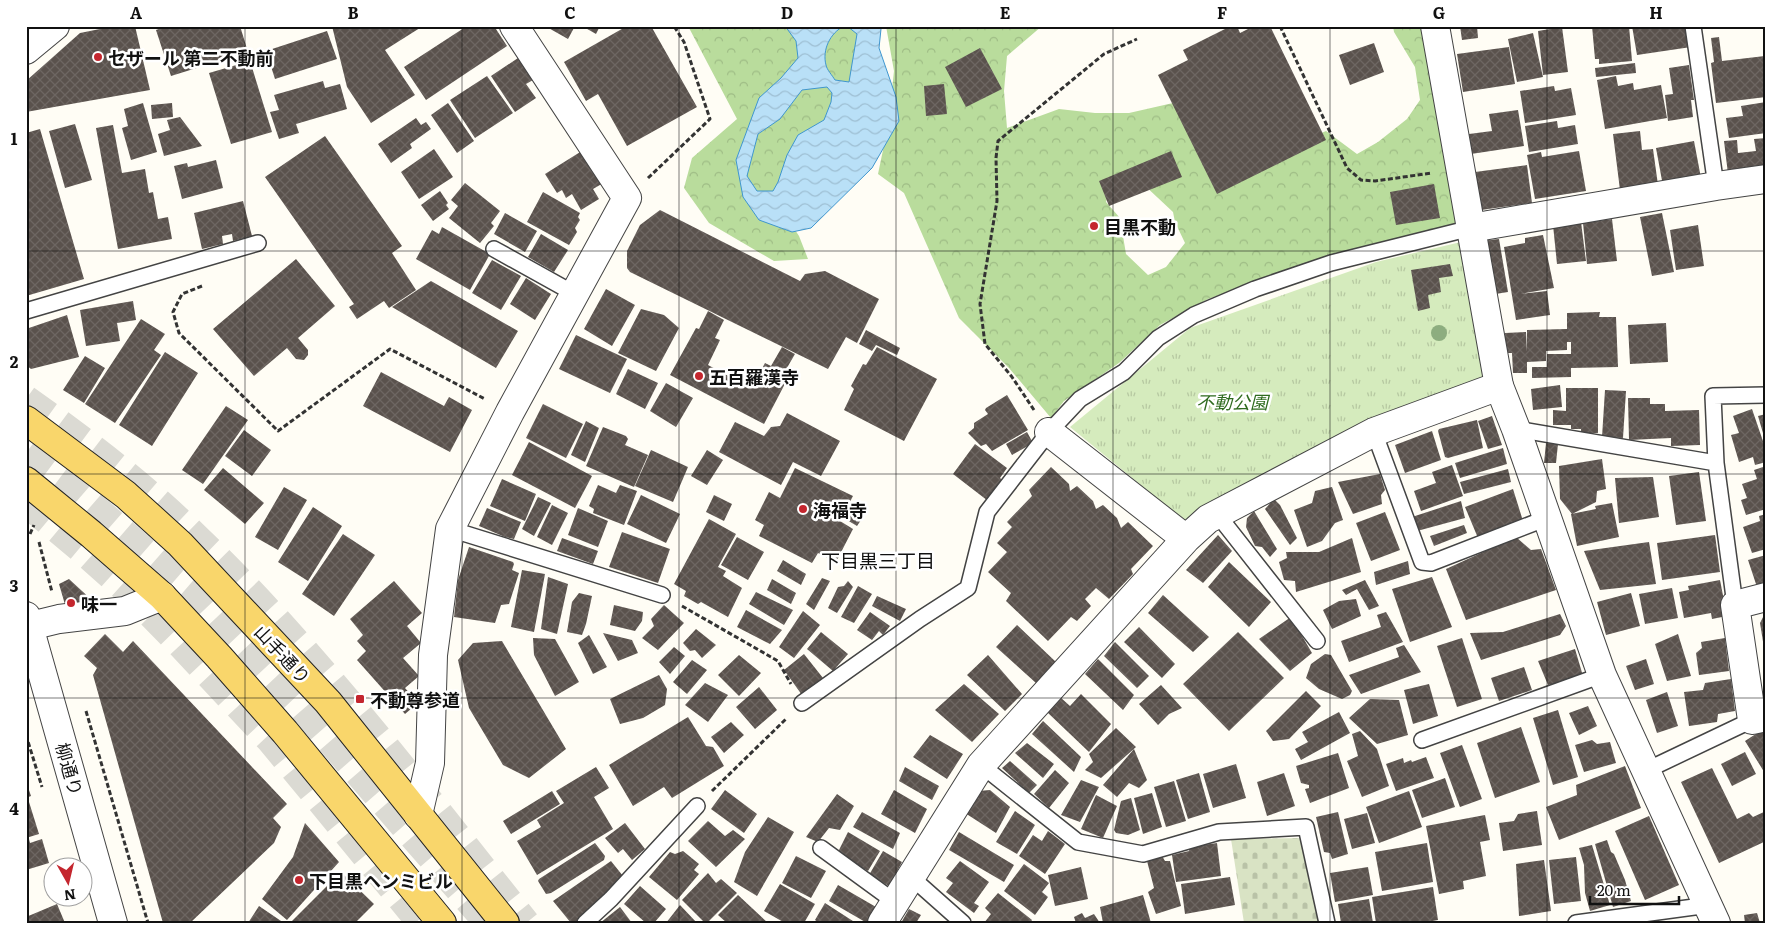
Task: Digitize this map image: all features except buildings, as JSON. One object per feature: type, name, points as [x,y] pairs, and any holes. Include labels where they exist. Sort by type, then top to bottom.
[{"type":"main road","name":"山手通り","points":[[26,420],[126,495],[180,544],[328,702],[505,923]]},
{"type":"main road","points":[[26,481],[162,596],[285,732],[442,923]]},
{"type":"street","points":[[26,50],[54,26]]},
{"type":"street","points":[[418,815],[430,763],[433,655],[450,529],[510,412],[627,198],[514,26]]},
{"type":"street","points":[[1436,26],[1499,386],[1516,429],[1602,675],[1712,914]]},
{"type":"street","points":[[1471,228],[1766,179]]},
{"type":"street","points":[[888,912],[981,765],[1186,539],[1208,519],[1374,432],[1499,386]]},
{"type":"street","points":[[1049,432],[1186,539]]},
{"type":"street","points":[[27,623],[125,611],[162,596]]},
{"type":"street","points":[[1759,719],[1735,605],[1766,597]]},
{"type":"street","name":"柳通り","points":[[27,623],[113,923]]},
{"type":"lane","points":[[1693,26],[1716,186]]},
{"type":"lane","points":[[802,703],[920,618],[968,588],[987,512],[1049,432],[1080,399],[1124,372],[1158,338],[1194,315],[1255,289],[1330,263],[1471,228]]},
{"type":"lane","points":[[26,311],[258,244]]},
{"type":"lane","points":[[494,249],[575,294]]},
{"type":"lane","points":[[1735,605],[1716,463],[1713,396],[1766,396]]},
{"type":"lane","points":[[1516,429],[1716,463]]},
{"type":"lane","points":[[1374,432],[1422,562],[1430,563],[1547,518]]},
{"type":"lane","points":[[1217,514],[1317,641]]},
{"type":"lane","points":[[450,529],[662,595]]},
{"type":"lane","points":[[1422,740],[1602,675]]},
{"type":"lane","points":[[1647,770],[1759,719]]},
{"type":"lane","points":[[981,765],[1078,842],[1143,854],[1219,832],[1306,827],[1327,923]]},
{"type":"lane","points":[[585,923],[612,898],[697,806]]},
{"type":"lane","points":[[821,848],[888,912]]},
{"type":"lane","points":[[910,876],[963,923]]},
{"type":"lane","points":[[1576,923],[1712,914]]},
{"type":"path","points":[[627,198],[710,118],[684,42],[674,26]]},
{"type":"path","points":[[1280,26],[1347,168],[1360,180],[1374,181],[1461,169]]},
{"type":"path","points":[[1049,432],[1024,393],[985,344],[980,304],[997,201],[996,158],[998,141],[1104,54],[1136,39]]},
{"type":"path","points":[[222,254],[225,276],[182,294],[172,312],[179,333],[278,431],[390,349],[510,412]]},
{"type":"path","points":[[39,542],[59,619]]},
{"type":"path","points":[[662,595],[778,661],[802,703],[697,806]]},
{"type":"path","points":[[84,704],[148,923]]},
{"type":"green space","points":[[688,26],[866,26],[873,45],[784,213],[799,236],[808,259],[774,261],[709,223],[684,188],[692,158],[737,119]]},
{"type":"green space","points":[[886,26],[1042,26],[1007,56],[1004,91],[1007,128],[1059,109],[1095,113],[1129,113],[1173,103],[1274,154],[1326,131],[1357,154],[1378,142],[1407,119],[1420,100],[1415,67],[1394,32],[1393,26],[1430,26],[1461,222],[1304,265],[1208,299],[1160,325],[1119,363],[1064,401],[1051,418],[1009,368],[959,318],[904,193],[878,174],[888,126],[894,71]],"holes":[[[1111,181],[1142,183],[1173,212],[1175,222],[1185,243],[1166,267],[1148,275],[1126,254],[1120,218],[1106,202]]]},
{"type":"green space","name":"不動公園","points":[[1461,242],[1486,380],[1187,523],[1070,427],[1190,328],[1376,262]]},
{"type":"green space","points":[[1305,838],[1321,923],[1244,923],[1231,839]]},
{"type":"water","points":[[785,26],[844,26],[828,42],[825,59],[827,69],[835,80],[849,82],[857,34],[847,26],[880,26],[879,48],[896,97],[899,121],[872,168],[811,228],[792,232],[759,220],[743,197],[736,160],[759,98],[781,78],[798,58],[796,41]],"holes":[[[827,87],[832,93],[831,102],[824,120],[798,135],[787,155],[773,191],[757,191],[747,176],[758,134],[780,119],[802,90]]]},
{"type":"tunnel","points":[[26,399],[134,481],[174,516],[239,580],[283,627],[366,723],[526,923]]},
{"type":"tunnel","points":[[26,453],[70,486],[195,595],[299,705],[488,923]]},
{"type":"tunnel","points":[[26,503],[131,594],[179,643],[271,741],[421,923]]},
{"type":"place","name":"セザール 第二不動前","points":[[98,57]]},
{"type":"place","name":"目黒不動","points":[[1094,226]]},
{"type":"place","name":"五百羅漢寺","points":[[699,376]]},
{"type":"place","name":"海福寺","points":[[803,509]]},
{"type":"place","name":"味一","points":[[71,603]]},
{"type":"place","name":"不動尊参道","points":[[360,699]]},
{"type":"place","name":"下目黒ヘンミビル","points":[[299,880]]},
{"type":"district","name":"下目黒三丁目","points":[[878,560]]}]
